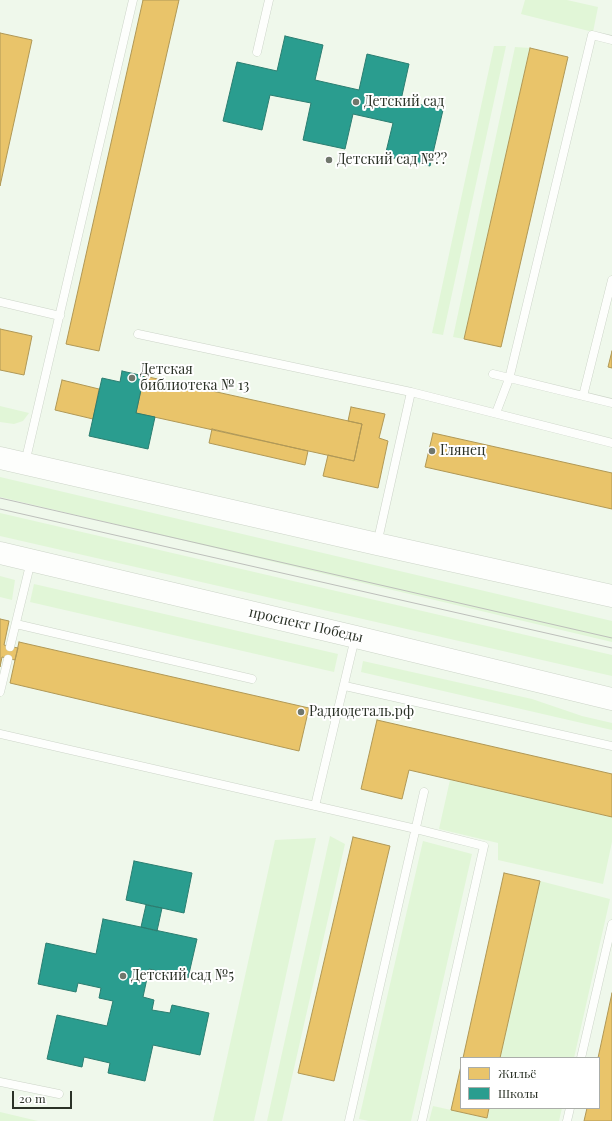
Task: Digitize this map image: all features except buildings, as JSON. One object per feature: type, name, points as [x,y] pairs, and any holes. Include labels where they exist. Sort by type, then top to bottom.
[{"type":"main road","points":[[0,458],[612,596]]},
{"type":"main road","name":"проспект Победы","points":[[0,553],[356,636],[612,699]]},
{"type":"lane","points":[[25,464],[132,0]]},
{"type":"lane","points":[[258,52],[269,0]]},
{"type":"lane","points":[[496,413],[509,378],[592,35],[612,40]]},
{"type":"lane","points":[[583,396],[612,280]]},
{"type":"lane","points":[[0,302],[60,316]]},
{"type":"lane","points":[[138,334],[411,392],[612,443]]},
{"type":"lane","points":[[494,374],[612,403]]},
{"type":"lane","points":[[377,544],[411,392]]},
{"type":"lane","points":[[10,647],[31,560]]},
{"type":"lane","points":[[16,624],[252,679]]},
{"type":"lane","points":[[315,806],[356,636]]},
{"type":"lane","points":[[0,692],[8,659]]},
{"type":"lane","points":[[345,686],[612,746]]},
{"type":"lane","points":[[0,734],[416,829],[484,846],[422,1121]]},
{"type":"lane","points":[[350,1121],[424,792]]},
{"type":"lane","points":[[581,1057],[612,924]]},
{"type":"lane","points":[[0,1082],[59,1094]]},
{"type":"lane","points":[[567,1121],[570,1109]]},
{"type":"green space","points":[[525,0],[567,0],[598,7],[593,32],[521,14]]},
{"type":"green space","points":[[494,46],[506,46],[443,335],[432,333]]},
{"type":"green space","points":[[515,47],[530,48],[464,339],[453,337]]},
{"type":"green space","points":[[0,406],[29,413],[23,421],[14,424],[0,422]]},
{"type":"green space","points":[[0,477],[612,621],[612,642],[0,497]]},
{"type":"green space","points":[[0,513],[612,655],[612,676],[0,536]]},
{"type":"green space","points":[[0,576],[15,580],[12,600],[0,597]]},
{"type":"green space","points":[[34,584],[338,654],[334,672],[30,602]]},
{"type":"green space","points":[[363,661],[532,699],[582,716],[612,723],[612,730],[361,672]]},
{"type":"green space","points":[[450,780],[612,817],[612,842],[603,884],[498,860],[498,843],[439,829]]},
{"type":"green space","points":[[330,836],[345,844],[282,1121],[267,1121]]},
{"type":"green space","points":[[316,838],[254,1121],[213,1121],[275,840]]},
{"type":"green space","points":[[423,841],[472,854],[411,1121],[369,1121],[359,1119]]},
{"type":"green space","points":[[540,881],[610,899],[574,1057],[500,1057]]},
{"type":"green space","points":[[433,1106],[487,1118],[489,1109],[562,1109],[559,1121],[429,1121]]},
{"type":"green space","points":[[0,1112],[38,1121],[0,1121]]},
{"type":"tram line","points":[[0,498],[612,638]]},
{"type":"tram line","points":[[0,509],[612,648]]},
{"type":"place","name":"Детский сад","points":[[356,102]]},
{"type":"place","name":"Детский сад №??","points":[[329,160]]},
{"type":"place","name":"Детская библиотека № 13","points":[[132,378]]},
{"type":"place","name":"Глянец","points":[[432,451]]},
{"type":"place","name":"Радиодеталь.рф","points":[[301,712]]},
{"type":"place","name":"Детский сад №5","points":[[123,976]]}]
